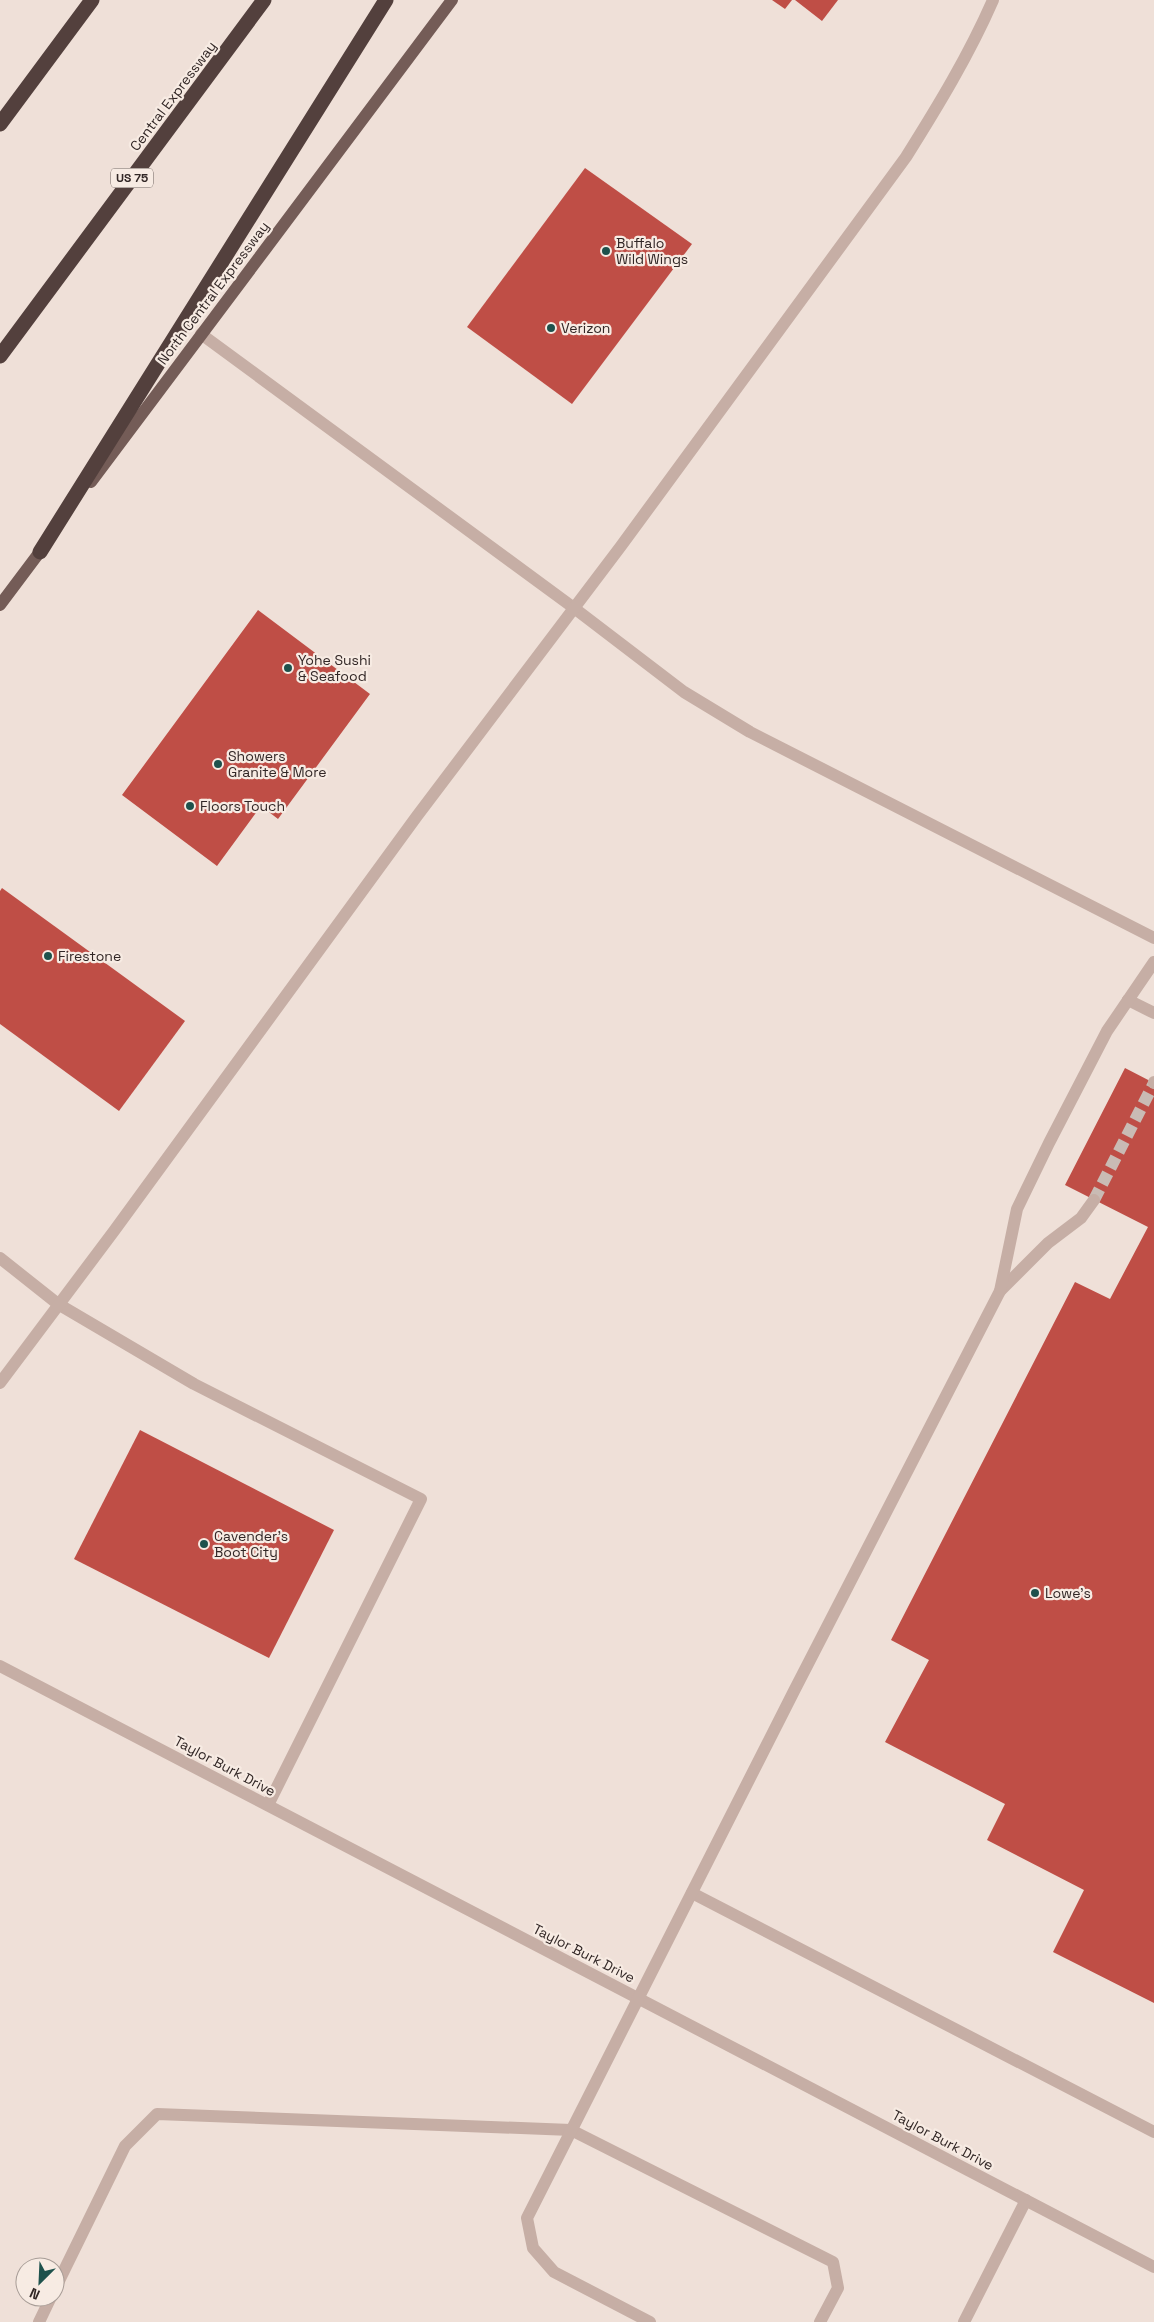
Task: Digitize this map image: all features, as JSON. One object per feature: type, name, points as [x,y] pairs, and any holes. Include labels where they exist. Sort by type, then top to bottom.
[{"type":"highway","points":[[0,124],[92,0]]},
{"type":"highway","name":"Central Expressway","points":[[0,356],[264,0]]},
{"type":"highway","points":[[40,552],[386,0]]},
{"type":"main road","name":"North Central Expressway","points":[[0,605],[452,0]]},
{"type":"street","points":[[0,1383],[906,157],[979,31],[993,0]]},
{"type":"street","points":[[201,334],[574,608],[684,692],[750,732],[1154,938]]},
{"type":"street","points":[[650,2322],[554,2272],[533,2248],[527,2218],[1000,1291],[1017,1209],[1107,1031],[1154,962]]},
{"type":"street","points":[[1128,1000],[1154,1013]]},
{"type":"street","points":[[1000,1291],[1048,1243],[1081,1218],[1094,1200]]},
{"type":"street","points":[[0,1258],[58,1304],[194,1384],[421,1499],[268,1805]]},
{"type":"street","name":"Taylor Burk Drive","points":[[0,1666],[1154,2267]]},
{"type":"street","points":[[692,1893],[1154,2132]]},
{"type":"street","points":[[65,2268],[124,2146],[157,2114],[571,2130],[833,2262],[838,2288],[820,2322]]},
{"type":"street","points":[[964,2322],[1026,2200]]},
{"type":"street","points":[[39,2322],[46,2307]]},
{"type":"building","points":[[772,0],[792,0],[785,9]]},
{"type":"building","points":[[795,0],[838,0],[822,21]]},
{"type":"building","points":[[585,168],[692,244],[572,404],[467,327]]},
{"type":"building","points":[[258,610],[370,694],[278,819],[261,806],[217,866],[122,795]]},
{"type":"building","name":"Firestone","points":[[2,888],[185,1021],[119,1111],[0,1024],[0,891]]},
{"type":"building","name":"Lowe's","points":[[1125,1068],[1154,1083],[1154,2003],[1053,1952],[1084,1890],[987,1840],[1005,1804],[885,1742],[929,1660],[891,1640],[1075,1282],[1110,1299],[1148,1227],[1065,1185]]},
{"type":"building","name":"Cavender's Boot City","points":[[140,1430],[334,1530],[269,1658],[74,1559]]},
{"type":"tunnel","points":[[1094,1200],[1154,1083]]},
{"type":"place","name":"Buffalo Wild Wings","points":[[606,251]]},
{"type":"place","name":"Verizon","points":[[551,328]]},
{"type":"place","name":"Yohe Sushi & Seafood","points":[[288,668]]},
{"type":"place","name":"Showers Granite & More","points":[[218,764]]},
{"type":"place","name":"Floors Touch","points":[[190,806]]},
{"type":"place","name":"Firestone","points":[[48,956]]},
{"type":"place","name":"Cavender's Boot City","points":[[204,1544]]},
{"type":"place","name":"Lowe's","points":[[1035,1593]]}]
